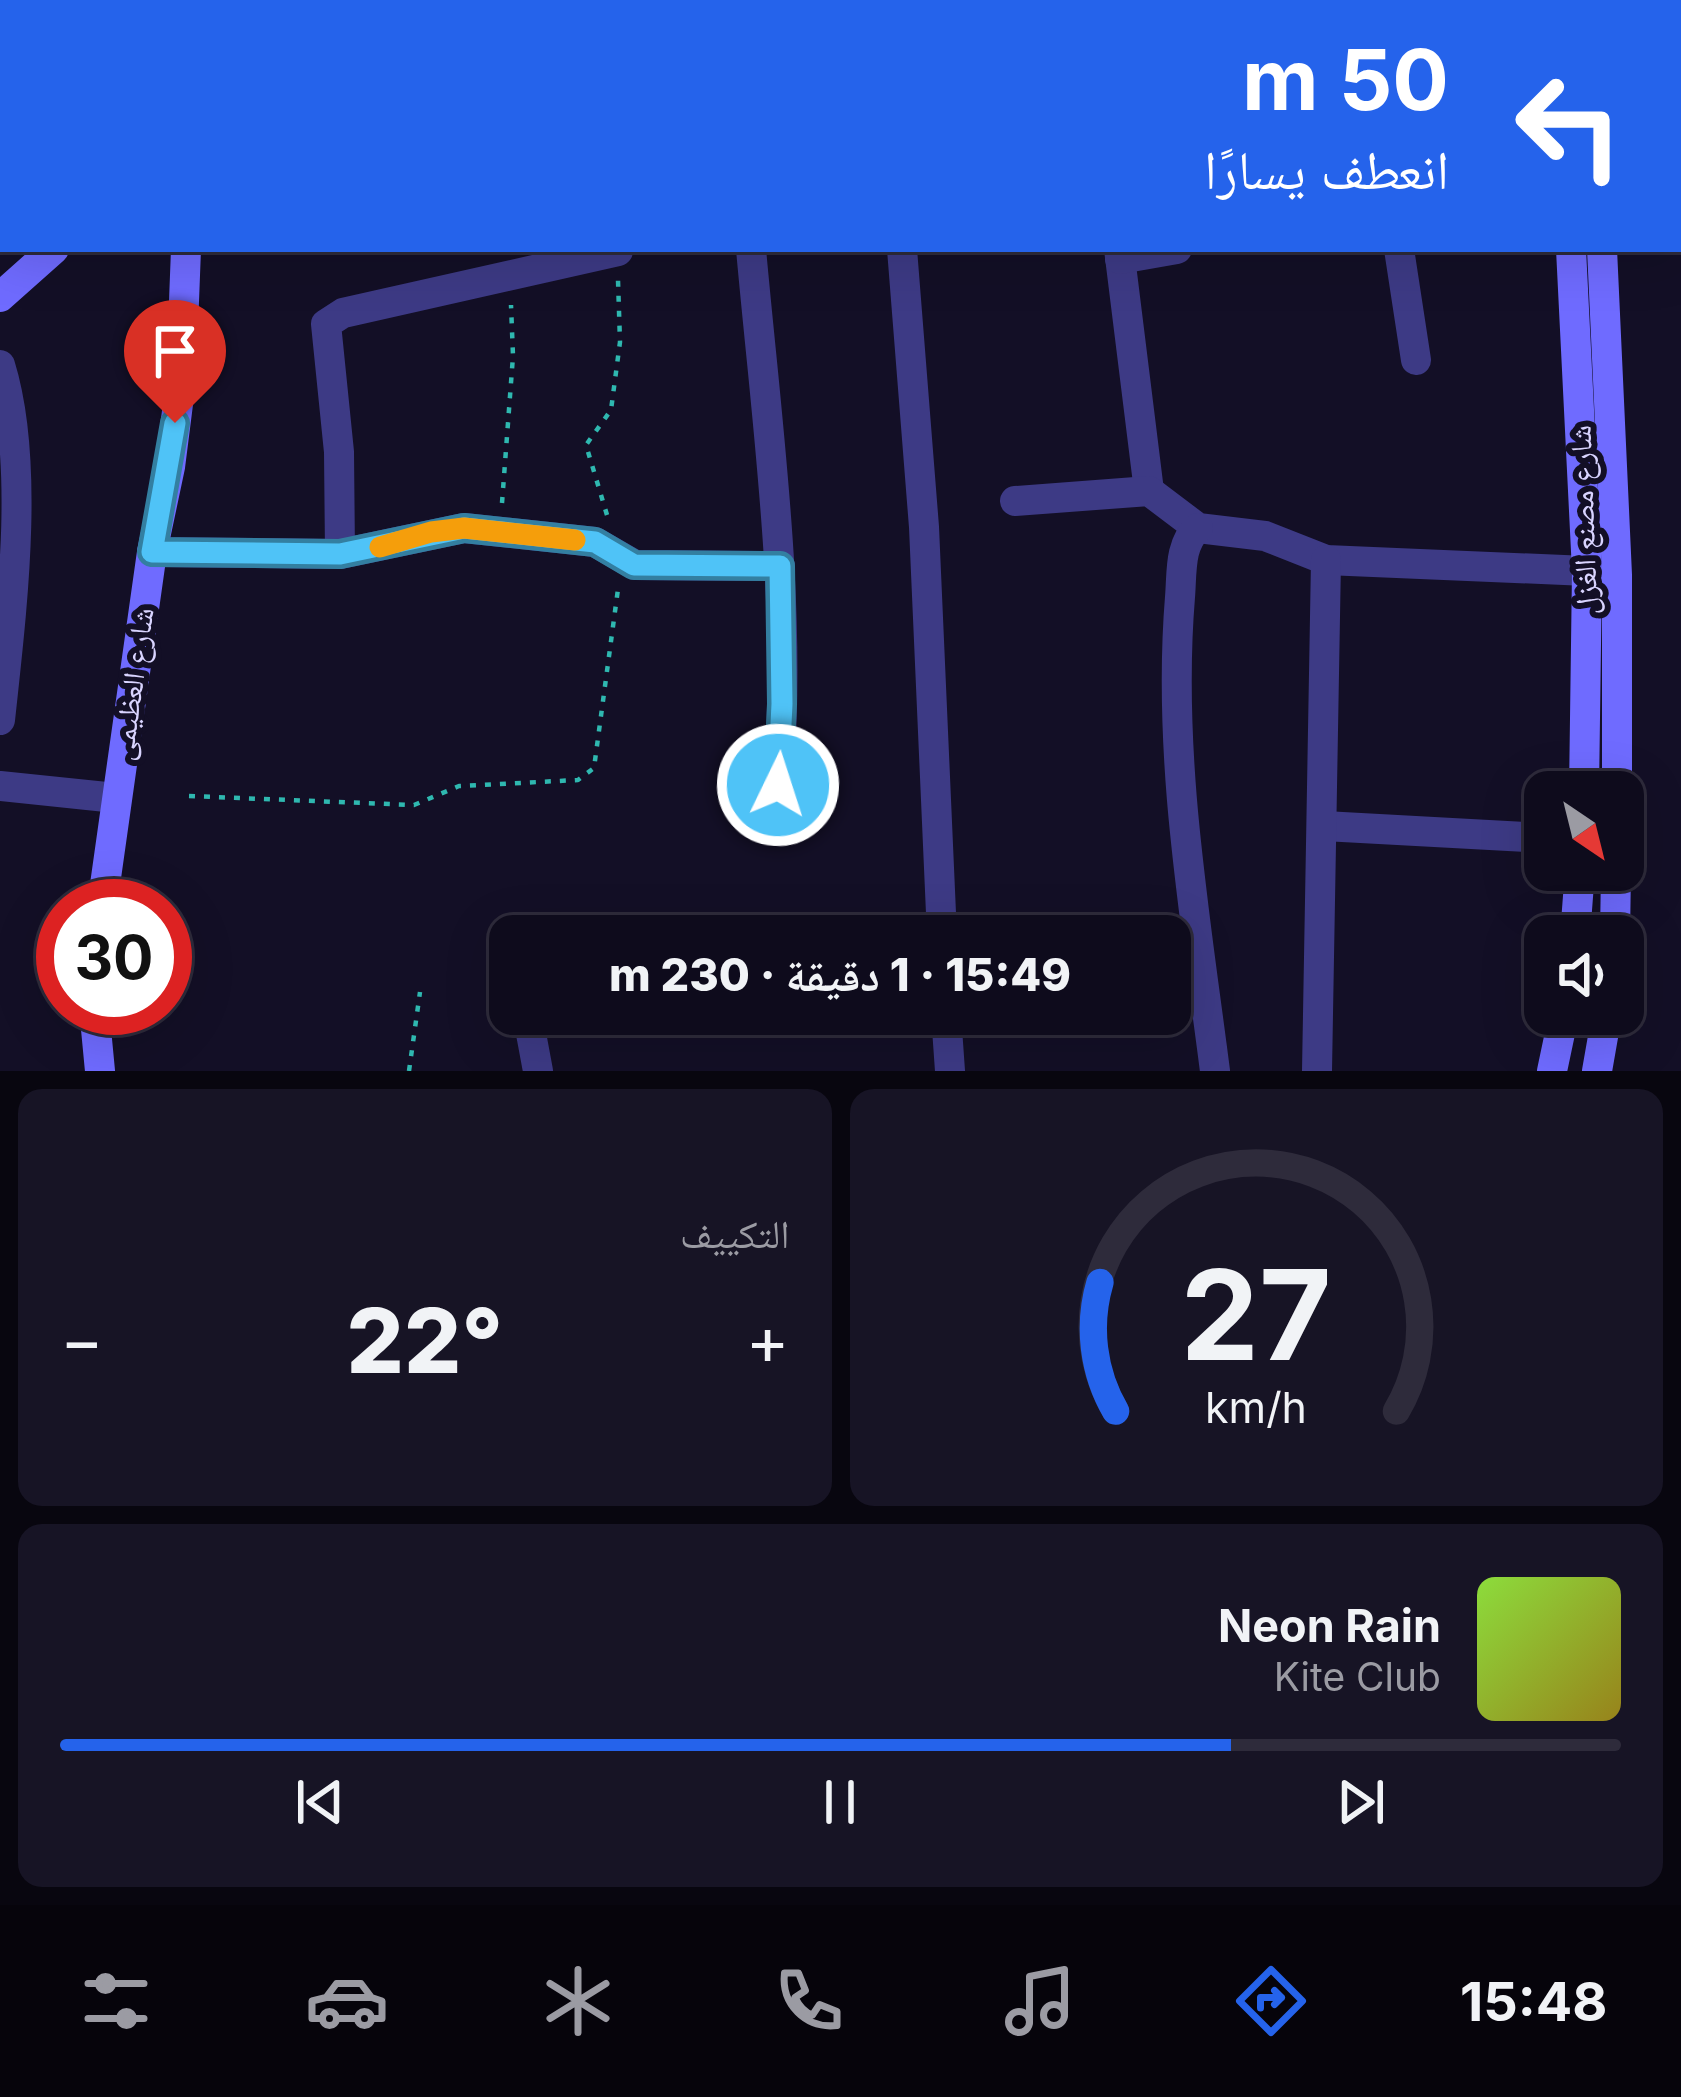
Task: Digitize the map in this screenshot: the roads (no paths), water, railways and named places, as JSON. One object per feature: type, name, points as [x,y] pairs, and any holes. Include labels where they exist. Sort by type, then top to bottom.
[{"type":"street","points":[[0,297],[51,252]]},
{"type":"street","name":"شارع العظيمى","points":[[105,879],[152,552],[170,467],[181,380],[186,252]]},
{"type":"street","points":[[340,554],[339,452],[326,324],[343,313],[614,252]]},
{"type":"street","points":[[751,252],[780,566],[778,785]]},
{"type":"street","points":[[902,252],[925,551],[941,915]]},
{"type":"street","points":[[1399,252],[1416,360]]},
{"type":"street","name":"شارع مصنع الغزل","points":[[1571,252],[1588,571],[1585,771]]},
{"type":"street","name":"شارع مصنع الغزل","points":[[1603,252],[1617,575],[1617,771]]},
{"type":"street","points":[[1119,254],[1149,490]]},
{"type":"street","points":[[0,365],[11,434],[15,554],[0,720]]},
{"type":"street","points":[[1015,501],[1149,490],[1198,528],[1265,536],[1325,560],[1588,571]]},
{"type":"street","points":[[152,552],[340,554],[464,528],[595,542],[641,566],[780,566]]},
{"type":"street","points":[[1198,528],[1185,547],[1175,656],[1180,794],[1215,1071]]},
{"type":"street","points":[[1317,1071],[1325,560]]},
{"type":"street","points":[[0,786],[116,797]]},
{"type":"street","points":[[1324,826],[1524,837]]},
{"type":"street","points":[[97,1035],[100,1071]]},
{"type":"street","points":[[531,1035],[538,1071]]},
{"type":"street","points":[[947,1035],[950,1071]]},
{"type":"street","points":[[1552,1071],[1560,1035]]},
{"type":"street","points":[[1597,1071],[1603,1035]]}]
